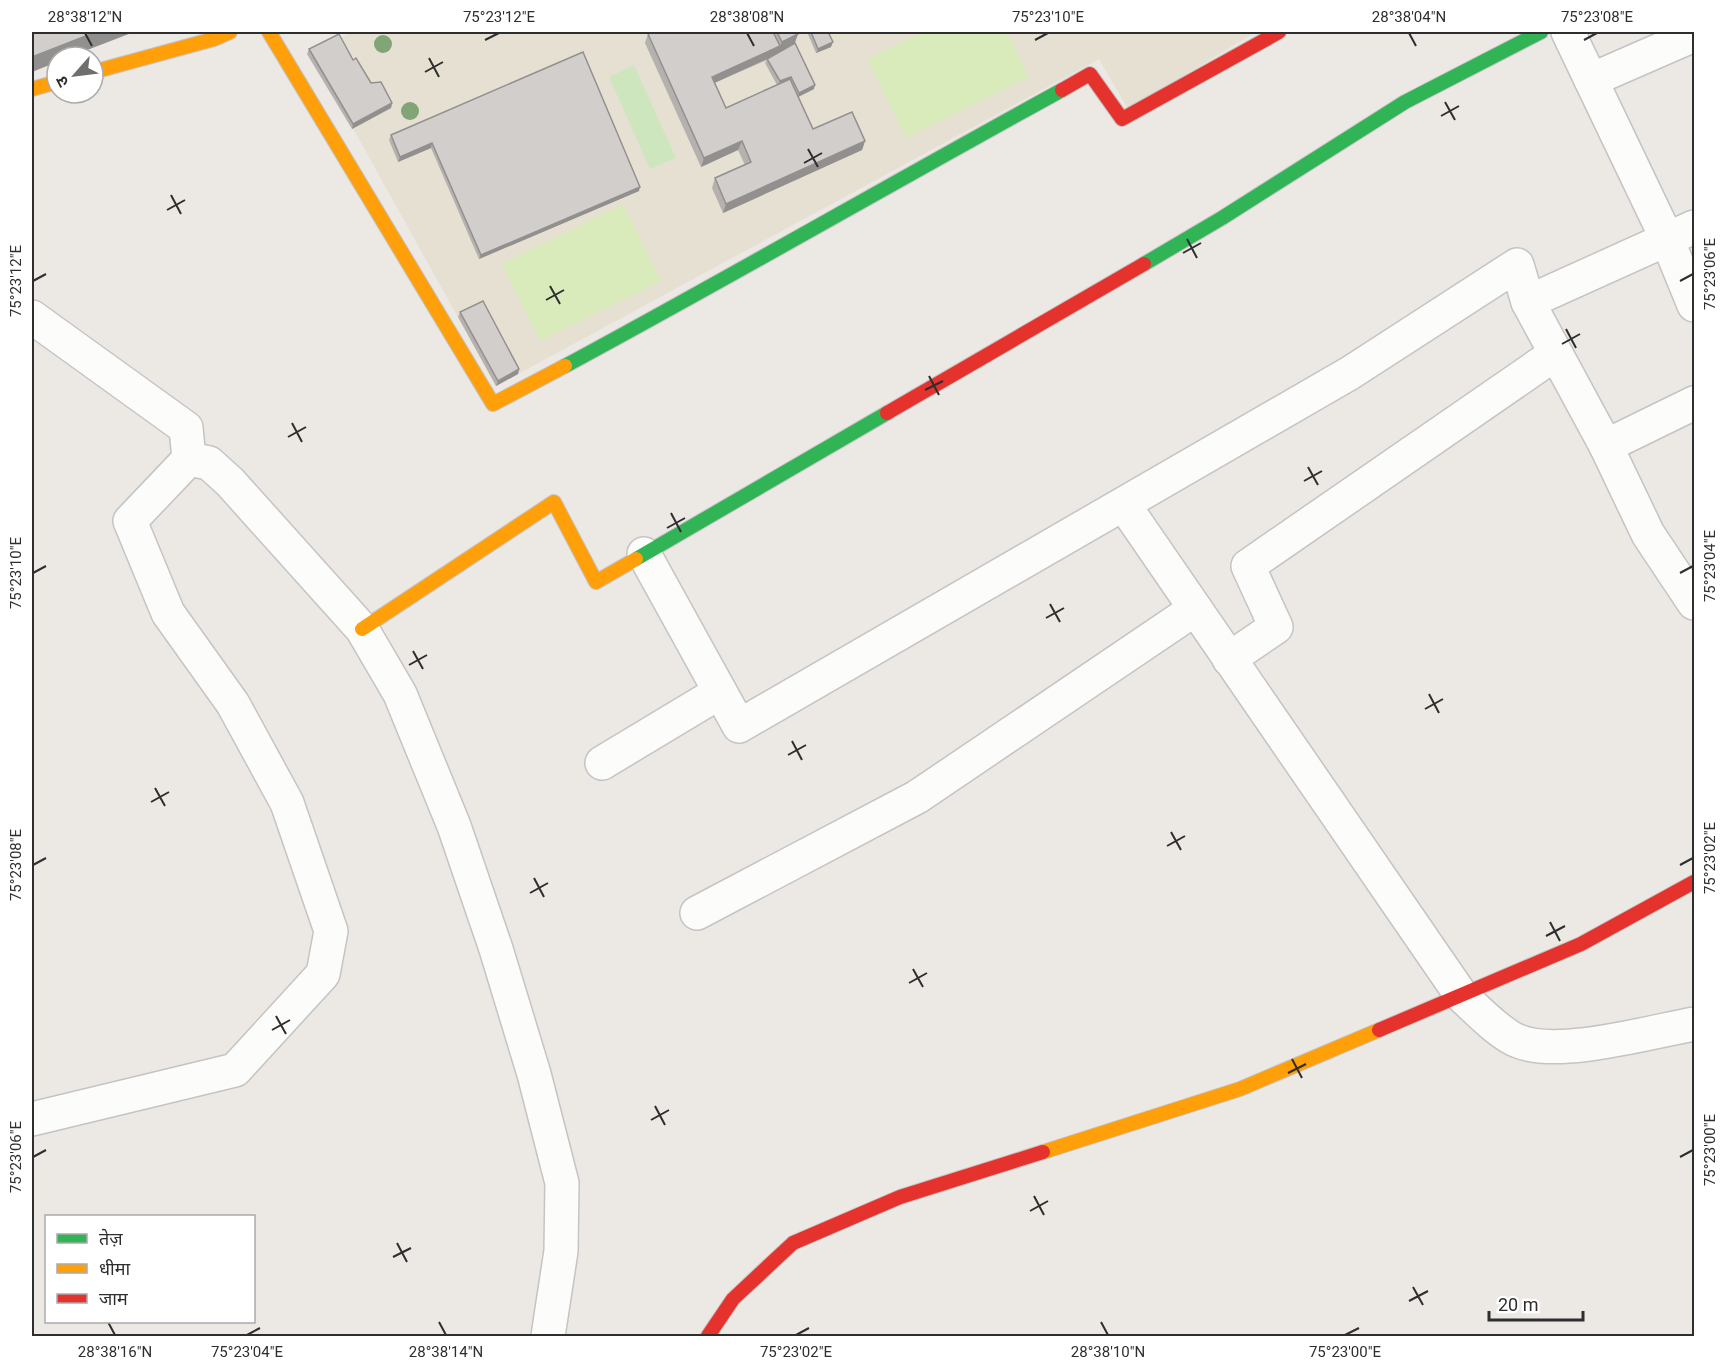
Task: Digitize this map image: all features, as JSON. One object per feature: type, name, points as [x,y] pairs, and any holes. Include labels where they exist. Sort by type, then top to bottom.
[{"type":"street","points":[[105,69],[214,39],[230,32]]},
{"type":"street","points":[[269,32],[493,404],[693,297],[833,216],[1090,74],[1122,119],[1279,32]]},
{"type":"street","points":[[362,629],[554,502],[596,582],[1222,218],[1405,102],[1541,32]]},
{"type":"street","points":[[1568,32],[1591,80],[1681,233],[1695,304]]},
{"type":"street","points":[[1591,80],[1695,34]]},
{"type":"street","points":[[1528,302],[1681,233]]},
{"type":"street","points":[[644,554],[739,726],[1350,373],[1517,265],[1528,302],[1606,446],[1648,534],[1695,603]]},
{"type":"street","points":[[32,317],[186,428],[189,459],[130,521],[168,614],[233,704],[287,802],[331,932],[323,974],[235,1070],[32,1119]]},
{"type":"street","points":[[1228,659],[1276,627],[1248,566],[1555,354]]},
{"type":"street","points":[[1606,446],[1695,403]]},
{"type":"street","points":[[189,459],[209,463],[230,482],[362,629],[400,694],[454,826],[496,949],[534,1074],[562,1183],[561,1251],[548,1336]]},
{"type":"street","points":[[1124,505],[1461,995],[1517,1041],[1540,1046],[1567,1047],[1695,1024]]},
{"type":"street","points":[[697,913],[917,796],[1195,609]]},
{"type":"street","points":[[602,763],[720,692]]},
{"type":"street","points":[[708,1336],[733,1299],[794,1243],[900,1197],[1240,1089],[1581,944],[1695,882]]},
{"type":"shaded area","points":[[352,32],[1256,32],[1128,109],[1099,59],[496,386],[355,132],[307,54]]},
{"type":"green space","points":[[924,32],[1007,32],[1029,77],[906,138],[867,59]]},
{"type":"green space","points":[[634,65],[676,158],[650,169],[609,77]]},
{"type":"green space","points":[[623,204],[661,281],[540,341],[502,264]]},
{"type":"building","points":[[32,32],[96,32],[63,45],[45,45],[45,52],[32,57]]},
{"type":"building","points":[[653,32],[773,32],[780,46],[712,77],[726,108],[790,79],[813,129],[852,112],[865,141],[726,204],[715,178],[751,162],[742,141],[704,158],[648,34]]},
{"type":"building","points":[[777,32],[797,32],[798,34],[782,42]]},
{"type":"building","points":[[811,32],[828,32],[833,42],[818,49]]},
{"type":"building","points":[[339,34],[353,60],[356,58],[371,83],[381,82],[392,103],[353,124],[309,49]]},
{"type":"building","points":[[795,43],[815,85],[799,93],[791,77],[780,81],[767,59]]},
{"type":"building","points":[[583,52],[640,187],[481,255],[432,143],[400,157],[391,135]]},
{"type":"building","points":[[483,301],[519,369],[498,381],[460,312]]},
{"type":"traffic: fast","points":[[1144,264],[1222,218],[1405,102],[1541,32]]},
{"type":"traffic: fast","points":[[565,366],[1062,90]]},
{"type":"traffic: fast","points":[[636,559],[887,413]]},
{"type":"traffic: slow","points":[[105,69],[214,39],[230,32]]},
{"type":"traffic: slow","points":[[269,32],[493,404],[565,366]]},
{"type":"traffic: slow","points":[[32,89],[45,85]]},
{"type":"traffic: slow","points":[[362,629],[554,502],[596,582],[636,559]]},
{"type":"traffic: slow","points":[[1043,1152],[1240,1089],[1379,1030]]},
{"type":"traffic: jam","points":[[1062,90],[1090,74],[1122,119],[1279,32]]},
{"type":"traffic: jam","points":[[887,413],[1144,264]]},
{"type":"traffic: jam","points":[[1379,1030],[1581,944],[1694,882]]},
{"type":"traffic: jam","points":[[708,1336],[733,1299],[793,1243],[900,1197],[1043,1152]]}]
